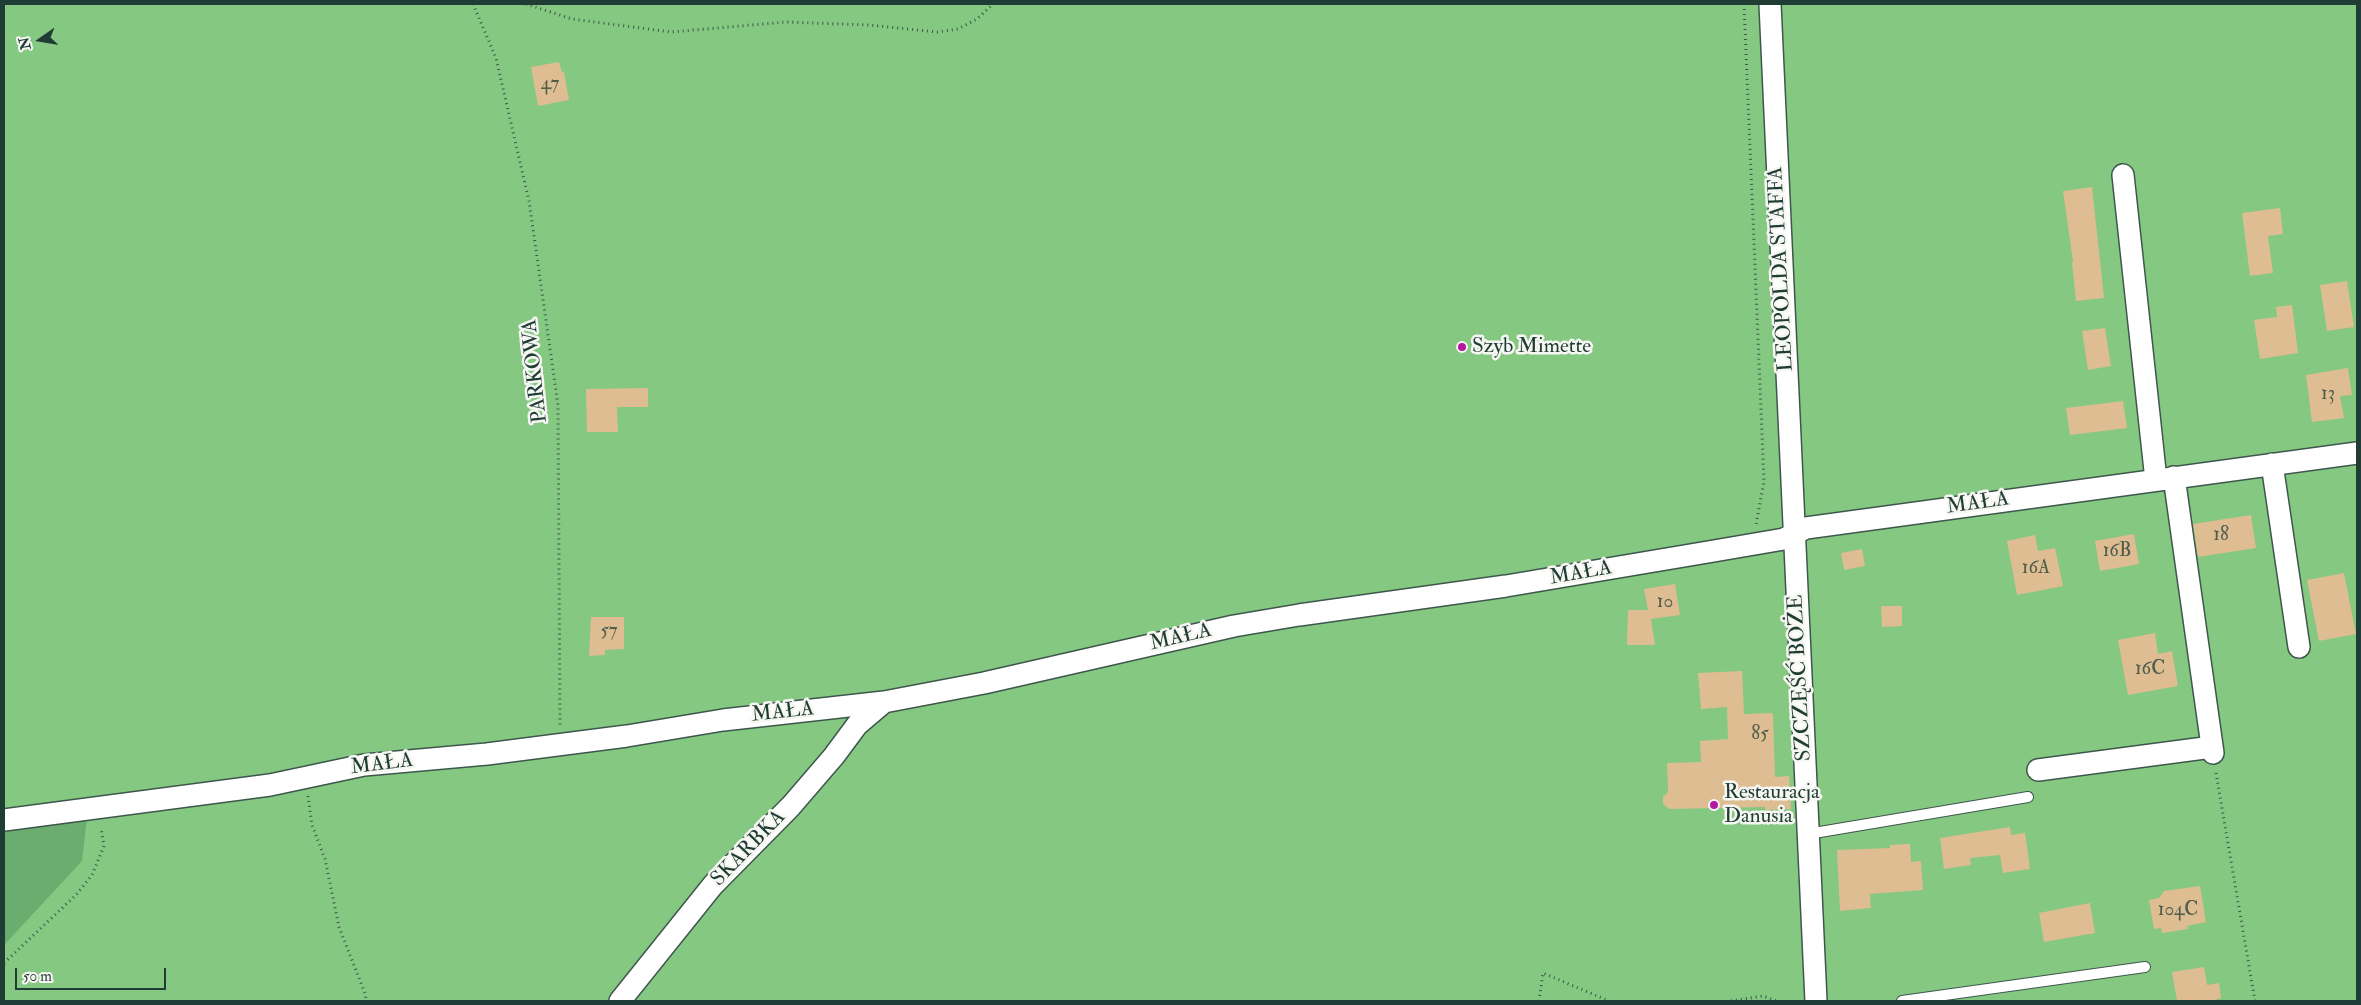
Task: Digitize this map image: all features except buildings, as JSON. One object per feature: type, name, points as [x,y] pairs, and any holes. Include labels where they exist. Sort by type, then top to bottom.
[{"type":"street","name":"LEOPOLDA STAFFA","points":[[1770,4],[1794,534]]},
{"type":"street","points":[[2038,770],[2212,750],[2165,478],[2123,176]]},
{"type":"street","name":"MAŁA","points":[[4,820],[305,778],[364,765],[487,754],[627,736],[723,720],[884,702],[984,683],[1234,626],[1506,586],[1784,539],[1806,528],[2357,453]]},
{"type":"street","points":[[2272,464],[2299,647]]},
{"type":"street","name":"SZCZĘŚĆ BOŻE","points":[[1794,534],[1816,1001]]},
{"type":"street","name":"SKARBKA","points":[[620,1001],[713,885],[791,806],[834,756],[857,725],[884,702]]},
{"type":"lane","points":[[1808,834],[2028,797]]},
{"type":"lane","points":[[1902,1001],[2145,967]]},
{"type":"path","name":"PARKOWA","points":[[473,4],[496,58],[529,201],[558,405],[560,744]]},
{"type":"path","points":[[526,4],[572,19],[672,32],[786,22],[870,25],[937,32],[958,29],[977,19],[993,4]]},
{"type":"path","points":[[1744,4],[1764,481],[1755,528],[1755,543]]},
{"type":"path","points":[[2212,750],[2256,1001]]},
{"type":"path","points":[[305,778],[312,825],[325,859],[339,927],[366,996],[364,1001]]},
{"type":"path","points":[[4,963],[76,895],[92,875],[104,846],[97,807]]},
{"type":"path","points":[[1539,1001],[1543,973],[1609,1001]]},
{"type":"path","points":[[1731,1001],[1763,996],[1777,1001]]},
{"type":"green space","points":[[4,4],[2357,4],[2357,1001],[4,1001]]},
{"type":"green space","points":[[87,818],[82,861],[4,945],[4,832]]},
{"type":"place","name":"Szyb Mimette","points":[[1462,347]]},
{"type":"place","name":"Restauracja Danusia","points":[[1714,805]]}]
